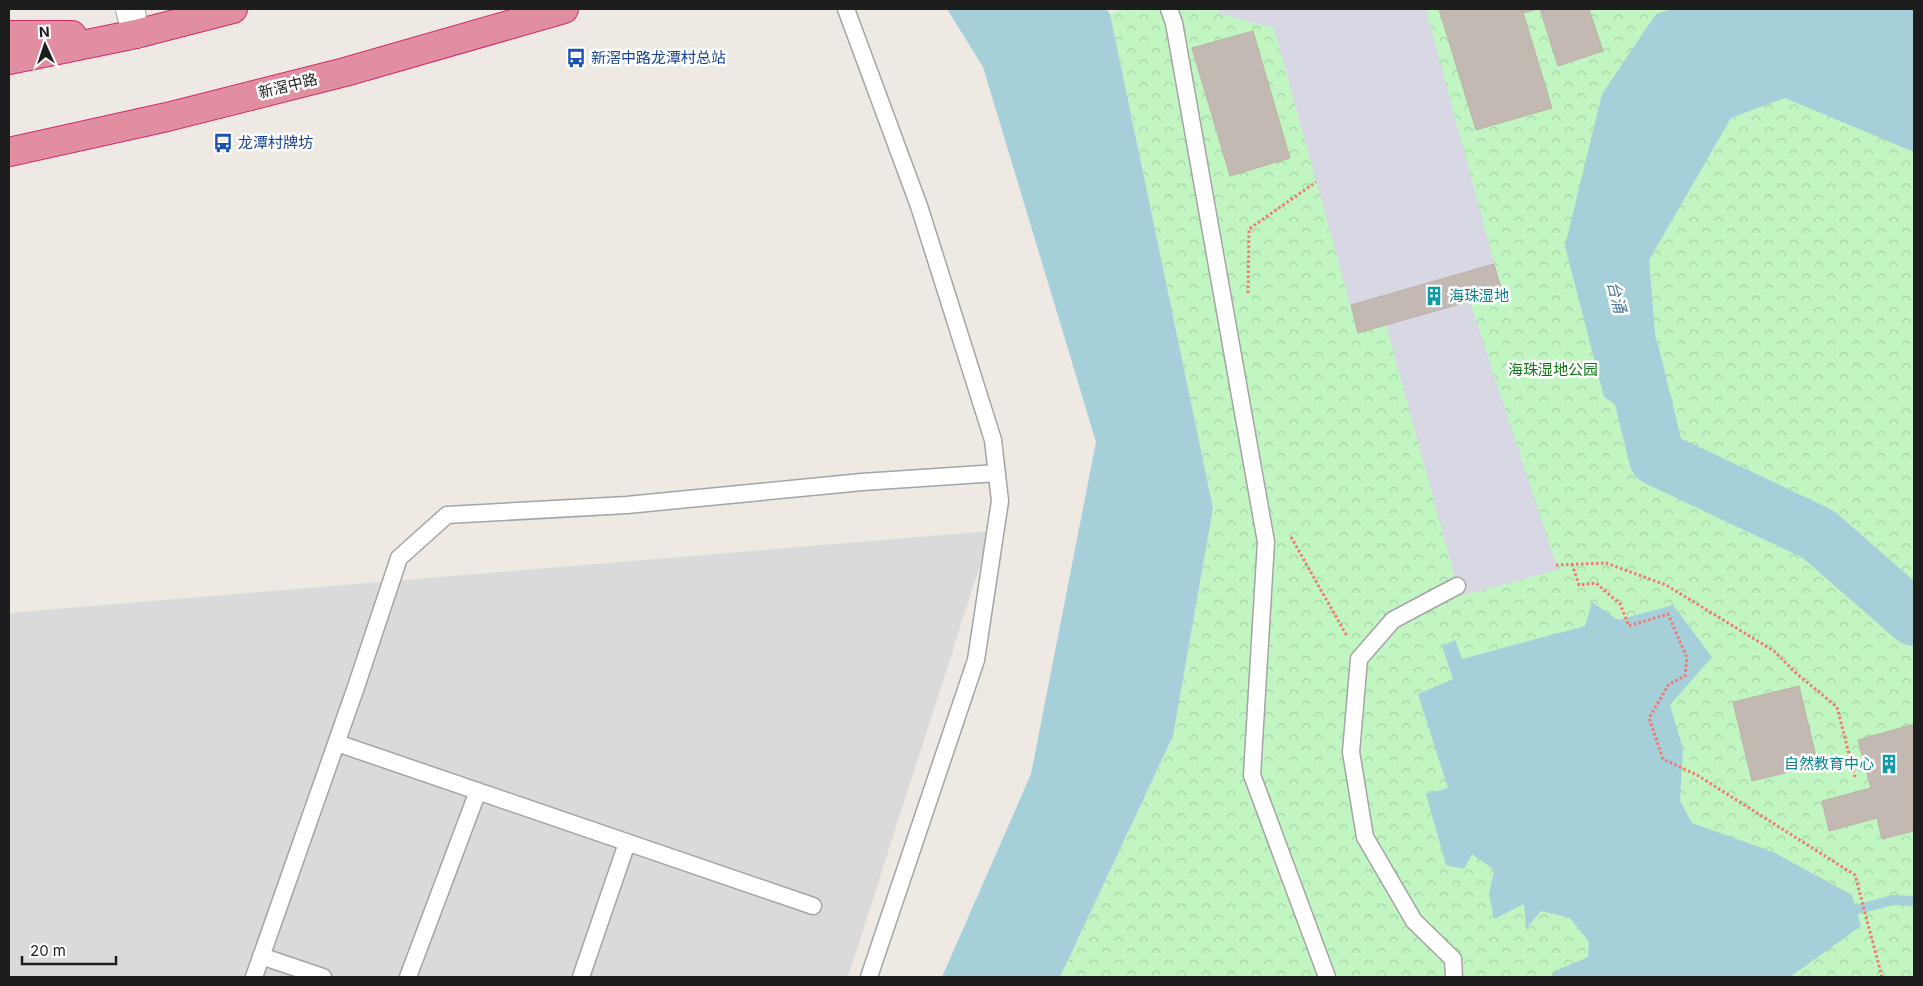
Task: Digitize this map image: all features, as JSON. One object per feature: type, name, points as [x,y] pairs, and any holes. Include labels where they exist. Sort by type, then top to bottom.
[{"type":"highway","points":[[9,35],[233,9]]},
{"type":"highway","name":"新滘中路","points":[[9,152],[167,117],[345,72],[564,9]]},
{"type":"highway","points":[[9,60],[133,22]]},
{"type":"lane","points":[[846,9],[918,206],[993,440],[1000,502],[976,660],[869,977]]},
{"type":"lane","points":[[1169,9],[1174,23],[1266,542],[1252,776],[1327,977]]},
{"type":"lane","points":[[254,977],[337,743],[399,558],[447,515],[627,505],[862,482],[997,474]]},
{"type":"lane","points":[[1454,977],[1453,959],[1414,921],[1365,837],[1351,752],[1360,659],[1393,620],[1457,586]]},
{"type":"lane","points":[[337,743],[813,906]]},
{"type":"lane","points":[[408,977],[478,791]]},
{"type":"lane","points":[[581,977],[627,843]]},
{"type":"lane","points":[[262,956],[323,977]]},
{"type":"path","points":[[1248,296],[1249,229],[1316,182]]},
{"type":"path","points":[[1288,530],[1360,659]]},
{"type":"path","points":[[1556,565],[1606,563],[1666,585],[1774,651],[1797,674],[1836,707],[1855,777]]},
{"type":"path","points":[[1572,564],[1579,585],[1596,583],[1620,604],[1629,626],[1668,614],[1687,658],[1685,676],[1669,684],[1650,718],[1663,759],[1697,774],[1854,875],[1882,977]]},
{"type":"shaded area","points":[[1218,9],[1426,9],[1502,292],[1470,302],[1558,570],[1460,596],[1386,325],[1358,333],[1274,28],[1220,14]]},
{"type":"shaded area","points":[[991,531],[848,977],[9,977],[9,613]]},
{"type":"green space","name":"海珠湿地公园","points":[[1123,9],[1914,9],[1914,977],[1060,977],[1173,736],[1213,508],[1110,14]]},
{"type":"water","points":[[947,9],[1106,9],[1110,14],[1213,508],[1173,736],[1060,977],[942,977],[1031,774],[1096,442],[983,67]]},
{"type":"water","points":[[1673,9],[1914,9],[1914,152],[1785,98],[1731,118],[1649,260],[1659,382],[1649,427],[1604,397],[1565,246],[1602,94],[1656,14]]},
{"type":"water","points":[[1592,602],[1618,620],[1673,605],[1712,657],[1670,705],[1683,749],[1680,801],[1692,823],[1773,852],[1852,895],[1861,926],[1790,977],[1553,977],[1553,972],[1588,957],[1589,942],[1570,918],[1541,911],[1526,929],[1524,904],[1494,919],[1489,894],[1494,870],[1472,854],[1464,869],[1446,865],[1426,794],[1448,788],[1418,694],[1453,679],[1442,646],[1455,640],[1462,659],[1585,626]]},
{"type":"building","points":[[1439,9],[1522,9],[1552,108],[1476,130]]},
{"type":"building","points":[[1522,9],[1538,9],[1523,13]]},
{"type":"building","points":[[1540,9],[1589,9],[1603,51],[1558,66]]},
{"type":"building","points":[[1253,31],[1290,158],[1230,176],[1192,48]]},
{"type":"building","name":"海珠湿地","points":[[1494,264],[1502,292],[1358,333],[1351,305]]},
{"type":"building","points":[[1799,686],[1818,765],[1752,781],[1733,702]]},
{"type":"building","name":"自然教育中心","points":[[1914,724],[1914,831],[1882,839],[1877,818],[1829,831],[1822,801],[1871,788],[1858,740]]},
{"type":"waterway","name":"台涌","points":[[1631,352],[1657,458],[1818,534],[1914,618]]},
{"type":"waterway","points":[[1844,913],[1893,900],[1914,901]]},
{"type":"place","name":"新滘中路龙潭村总站","points":[[576,58]]},
{"type":"place","name":"龙潭村牌坊","points":[[223,143]]},
{"type":"place","name":"海珠湿地","points":[[1434,296]]},
{"type":"place","name":"自然教育中心","points":[[1889,764]]}]
